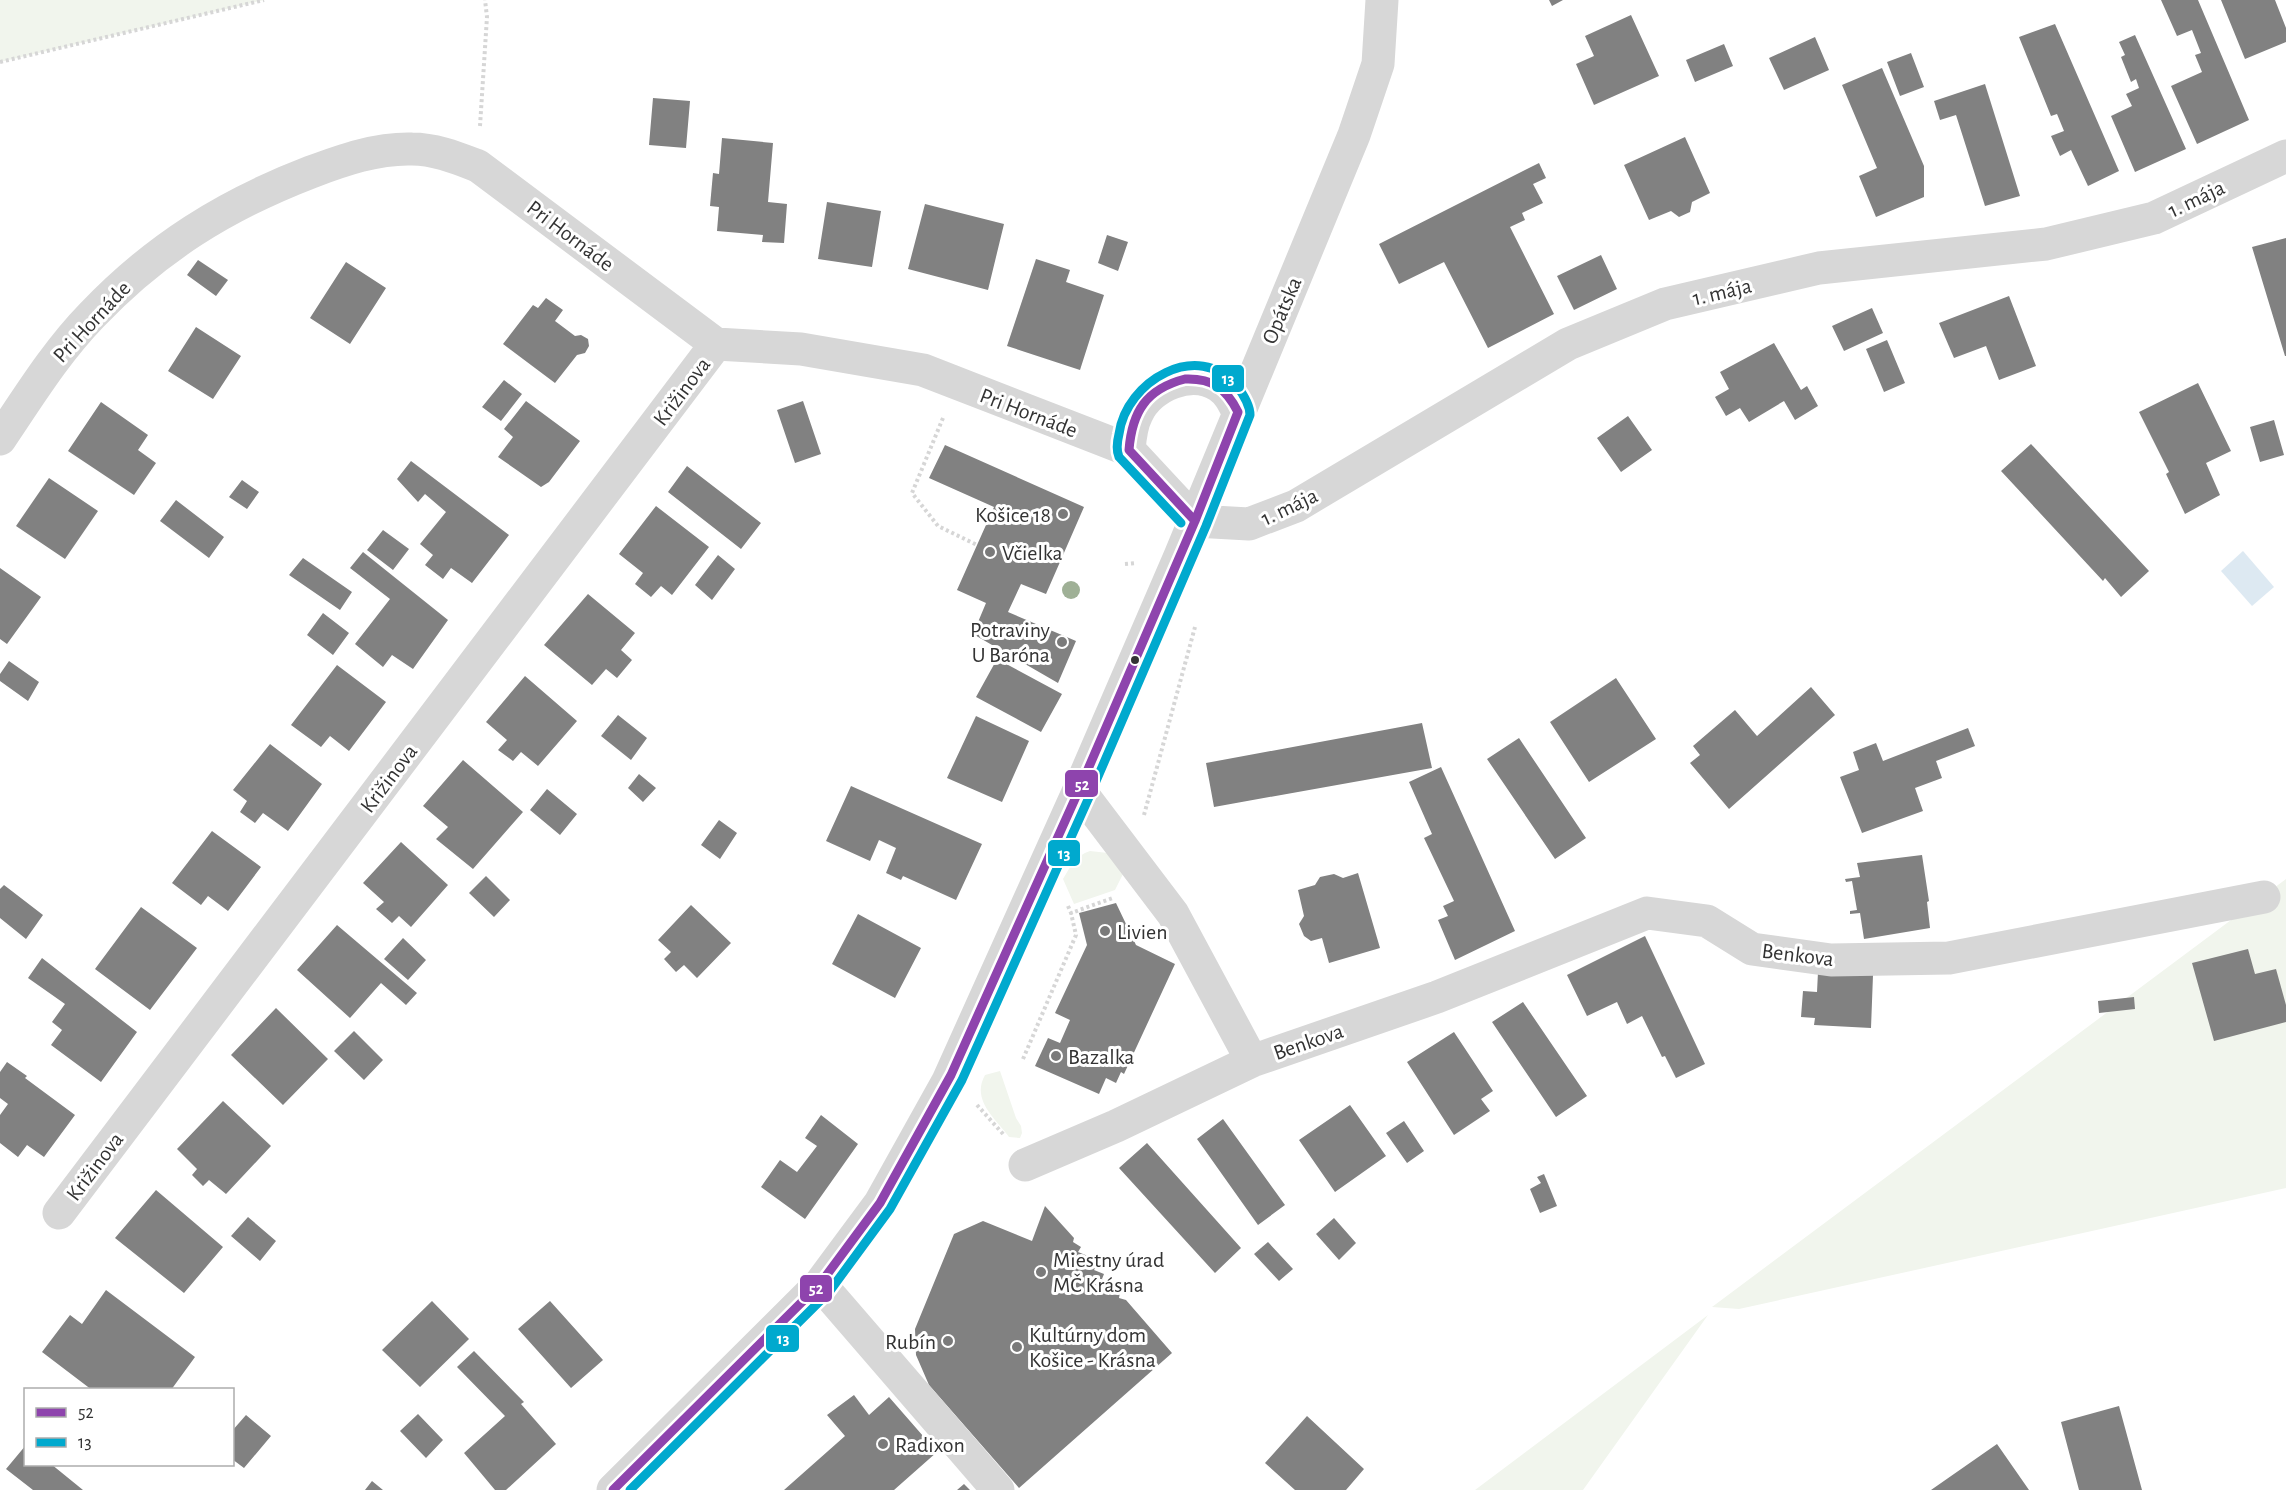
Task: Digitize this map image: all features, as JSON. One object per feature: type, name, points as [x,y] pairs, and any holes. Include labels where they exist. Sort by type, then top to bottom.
[{"type":"street","name":"Opátska","points":[[613,1490],[820,1284],[880,1203],[951,1075],[1079,790],[1195,521],[1354,135],[1378,64],[1382,0]]},
{"type":"street","name":"Pri Hornáde","points":[[0,439],[59,351],[92,315],[153,259],[182,236],[214,216],[296,178],[347,158],[382,151],[413,149],[448,155],[478,166],[716,344],[801,349],[923,370],[1129,450],[1195,521]]},
{"type":"street","name":"1. mája","points":[[1195,521],[1249,524],[1296,506],[1568,344],[1665,304],[1819,268],[2046,244],[2154,218],[2286,156]]},
{"type":"street","name":"Križinova","points":[[59,1213],[716,344]]},
{"type":"street","points":[[1129,450],[1131,429],[1137,412],[1166,385],[1180,380],[1200,378],[1219,386],[1230,396],[1238,412]]},
{"type":"street","name":"Benkova","points":[[1079,790],[1173,914],[1252,1061]]},
{"type":"street","name":"Benkova","points":[[1028,1164],[1116,1126],[1252,1061],[1437,997],[1647,913],[1707,921],[1752,949],[1831,960],[1949,958],[2264,897]]},
{"type":"street","points":[[820,1284],[998,1490]]},
{"type":"path","points":[[0,62],[264,0]]},
{"type":"path","points":[[478,166],[487,17],[485,0]]},
{"type":"path","points":[[957,384],[912,493],[938,526],[977,545]]},
{"type":"path","points":[[1023,1059],[1076,935],[1071,913]]},
{"type":"path","points":[[951,1075],[1028,1164]]},
{"type":"shaded area","points":[[0,0],[264,0],[0,62]]},
{"type":"shaded area","points":[[2243,551],[2274,587],[2252,606],[2221,571]]},
{"type":"shaded area","points":[[1090,851],[1108,853],[1123,874],[1115,890],[1074,904],[1063,879],[1077,859]]},
{"type":"shaded area","points":[[2286,879],[2286,1188],[1739,1309],[1712,1307]]},
{"type":"shaded area","points":[[1000,1071],[1016,1118],[1021,1126],[1020,1138],[1009,1137],[983,1101],[981,1084],[985,1075]]},
{"type":"shaded area","points":[[1708,1315],[1583,1490],[1475,1490]]},
{"type":"building","points":[[1549,0],[1563,0],[1552,6]]},
{"type":"building","points":[[2161,0],[2198,0],[2249,120],[2197,144],[2171,86],[2202,72],[2195,55],[2201,53],[2192,30],[2177,36]]},
{"type":"building","points":[[2221,0],[2275,0],[2286,28],[2286,42],[2245,59]]},
{"type":"building","points":[[1631,15],[1659,76],[1594,105],[1576,64],[1594,56],[1585,36]]},
{"type":"building","points":[[2055,24],[2119,171],[2088,186],[2071,150],[2060,156],[2051,136],[2064,131],[2057,114],[2051,116],[2019,37]]},
{"type":"building","points":[[2135,35],[2186,149],[2135,172],[2111,116],[2132,106],[2126,94],[2139,88],[2136,79],[2131,82],[2121,57],[2125,55],[2119,42]]},
{"type":"building","points":[[1815,37],[1829,70],[1784,90],[1769,58]]},
{"type":"building","points":[[1724,44],[1733,66],[1695,82],[1686,60]]},
{"type":"building","points":[[1911,53],[1924,87],[1900,96],[1887,62]]},
{"type":"building","points":[[1882,68],[1924,166],[1924,197],[1876,217],[1859,176],[1877,168],[1842,85]]},
{"type":"building","points":[[1985,84],[2020,196],[1985,206],[1956,115],[1940,120],[1934,101]]},
{"type":"building","points":[[653,98],[690,101],[686,148],[649,145]]},
{"type":"building","points":[[1685,137],[1710,193],[1692,202],[1690,212],[1679,217],[1671,211],[1649,220],[1624,165]]},
{"type":"building","points":[[722,138],[773,143],[768,202],[787,204],[784,243],[762,242],[763,235],[717,231],[719,207],[710,206],[713,173],[719,174]]},
{"type":"building","points":[[1539,163],[1546,178],[1533,184],[1543,203],[1522,213],[1525,220],[1510,227],[1554,314],[1488,348],[1444,262],[1399,284],[1379,244]]},
{"type":"building","points":[[827,202],[881,211],[872,267],[818,259]]},
{"type":"building","points":[[925,204],[1004,224],[988,290],[908,269]]},
{"type":"building","points":[[1107,235],[1128,242],[1118,271],[1098,263]]},
{"type":"building","points":[[2286,238],[2286,356],[2285,356],[2252,247]]},
{"type":"building","points":[[1601,255],[1617,289],[1574,310],[1557,276]]},
{"type":"building","points":[[1036,259],[1070,270],[1066,282],[1104,295],[1080,370],[1007,346]]},
{"type":"building","points":[[198,260],[228,280],[216,296],[187,275]]},
{"type":"building","points":[[346,262],[386,288],[350,344],[310,318]]},
{"type":"building","points":[[2009,296],[2036,366],[1999,380],[1986,346],[1954,358],[1939,323]]},
{"type":"building","points":[[546,298],[563,310],[555,321],[575,336],[581,335],[588,339],[589,346],[585,353],[577,355],[555,383],[503,344],[533,305],[538,308]]},
{"type":"building","points":[[1872,308],[1883,333],[1844,351],[1832,326]]},
{"type":"building","points":[[196,327],[241,356],[213,399],[168,371]]},
{"type":"building","points":[[1887,340],[1905,383],[1884,392],[1866,349]]},
{"type":"building","points":[[1774,343],[1801,390],[1807,386],[1818,406],[1795,420],[1784,401],[1749,422],[1740,408],[1726,416],[1715,397],[1729,389],[1720,372]]},
{"type":"building","points":[[504,380],[522,394],[501,421],[482,407]]},
{"type":"building","points":[[2198,383],[2231,451],[2206,463],[2220,495],[2185,514],[2166,474],[2169,472],[2139,412]]},
{"type":"building","points":[[526,401],[580,441],[549,482],[541,487],[498,457],[513,437],[504,429]]},
{"type":"building","points":[[803,401],[821,454],[795,463],[777,410]]},
{"type":"building","points":[[101,402],[148,435],[138,450],[156,463],[134,495],[68,451]]},
{"type":"building","points":[[1628,416],[1652,450],[1621,472],[1597,438]]},
{"type":"building","points":[[2274,420],[2284,455],[2260,462],[2250,427]]},
{"type":"building","points":[[2031,444],[2149,571],[2121,597],[2105,578],[2103,581],[2001,471]]},
{"type":"building","points":[[945,445],[1084,507],[1046,594],[1021,584],[1008,612],[1076,641],[1058,683],[973,634],[986,603],[957,590],[994,507],[929,478]]},
{"type":"building","points":[[411,461],[509,535],[472,583],[451,568],[443,579],[425,565],[433,555],[420,544],[446,512],[425,494],[418,502],[397,479]]},
{"type":"building","points":[[687,466],[761,523],[741,549],[668,492]]},
{"type":"building","points":[[49,478],[98,511],[65,559],[16,526]]},
{"type":"building","points":[[242,480],[259,492],[247,509],[229,497]]},
{"type":"building","points":[[176,500],[224,537],[209,558],[160,521]]},
{"type":"building","points":[[656,506],[709,547],[672,595],[661,586],[651,597],[635,584],[643,573],[619,554]]},
{"type":"building","points":[[383,530],[409,549],[393,570],[367,550]]},
{"type":"building","points":[[363,552],[448,620],[413,669],[392,655],[383,667],[355,644],[390,599],[350,568]]},
{"type":"building","points":[[718,555],[735,569],[712,600],[695,585]]},
{"type":"building","points":[[303,558],[352,592],[340,610],[289,575]]},
{"type":"building","points":[[0,568],[41,597],[7,644],[0,639]]},
{"type":"building","points":[[588,594],[635,633],[621,650],[632,660],[617,678],[606,669],[592,685],[544,645]]},
{"type":"building","points":[[323,613],[349,633],[333,655],[307,635]]},
{"type":"building","points":[[997,659],[1062,694],[1041,732],[976,697]]},
{"type":"building","points":[[9,661],[39,682],[28,701],[0,681],[0,674]]},
{"type":"building","points":[[337,665],[386,702],[349,751],[330,736],[321,747],[291,725]]},
{"type":"building","points":[[525,676],[577,721],[538,766],[521,752],[513,761],[498,750],[507,740],[486,722]]},
{"type":"building","points":[[1616,678],[1656,739],[1589,782],[1550,722]]},
{"type":"building","points":[[1811,687],[1835,715],[1729,809],[1690,763],[1700,755],[1693,746],[1735,710],[1757,736]]},
{"type":"building","points":[[618,715],[647,738],[631,760],[601,736]]},
{"type":"building","points":[[976,716],[1029,741],[1002,802],[947,778]]},
{"type":"building","points":[[1422,723],[1432,768],[1214,807],[1206,763]]},
{"type":"building","points":[[1968,728],[1975,746],[1936,761],[1942,778],[1915,788],[1923,811],[1862,833],[1840,777],[1859,770],[1853,752],[1876,743],[1883,761]]},
{"type":"building","points":[[1519,738],[1586,838],[1555,859],[1487,759]]},
{"type":"building","points":[[270,744],[322,784],[288,831],[263,813],[255,823],[240,812],[247,801],[233,790]]},
{"type":"building","points":[[463,760],[523,812],[473,869],[436,839],[448,827],[423,806]]},
{"type":"building","points":[[1441,767],[1515,931],[1455,960],[1438,920],[1448,916],[1443,906],[1454,901],[1424,838],[1432,834],[1409,782]]},
{"type":"building","points":[[639,774],[656,788],[643,802],[628,788]]},
{"type":"building","points":[[851,786],[982,844],[956,900],[903,876],[901,880],[886,873],[896,848],[879,840],[870,861],[826,841]]},
{"type":"building","points":[[547,789],[577,814],[560,835],[530,810]]},
{"type":"building","points":[[719,820],[737,833],[720,859],[701,845]]},
{"type":"building","points":[[212,831],[261,867],[228,911],[208,896],[201,905],[172,883]]},
{"type":"building","points":[[401,842],[448,885],[411,927],[399,916],[392,923],[376,909],[384,902],[363,883]]},
{"type":"building","points":[[1922,855],[1929,901],[1927,902],[1930,928],[1864,939],[1860,913],[1850,914],[1850,911],[1857,910],[1852,881],[1846,882],[1845,879],[1860,877],[1857,863]]},
{"type":"building","points":[[1358,873],[1380,948],[1329,963],[1322,938],[1311,941],[1304,936],[1299,924],[1304,916],[1298,890],[1315,885],[1320,877],[1334,874],[1343,878]]},
{"type":"building","points":[[486,876],[510,900],[494,917],[469,893]]},
{"type":"building","points":[[4,885],[43,915],[26,939],[0,918],[0,889]]},
{"type":"building","points":[[1116,903],[1136,945],[1175,964],[1124,1074],[1121,1072],[1116,1083],[1106,1078],[1099,1094],[1035,1066],[1048,1038],[1060,1043],[1070,1020],[1055,1013],[1087,945],[1079,913]]},
{"type":"building","points":[[691,905],[731,943],[697,978],[684,965],[676,972],[664,959],[671,952],[658,940]]},
{"type":"building","points":[[141,907],[197,948],[150,1010],[95,969]]},
{"type":"building","points":[[858,914],[921,948],[895,998],[832,964]]},
{"type":"building","points":[[337,925],[417,993],[406,1005],[381,983],[350,1018],[297,970]]},
{"type":"building","points":[[1645,936],[1705,1064],[1676,1078],[1665,1056],[1662,1057],[1642,1016],[1627,1024],[1617,1002],[1587,1016],[1567,975]]},
{"type":"building","points":[[403,938],[426,960],[408,980],[384,959]]},
{"type":"building","points":[[2248,949],[2255,974],[2276,969],[2286,1005],[2286,1022],[2214,1041],[2192,963]]},
{"type":"building","points":[[42,958],[137,1032],[101,1082],[51,1045],[62,1030],[52,1022],[65,1004],[28,978]]},
{"type":"building","points":[[1818,972],[1873,975],[1871,1028],[1814,1025],[1815,1018],[1801,1017],[1803,991],[1817,992]]},
{"type":"building","points":[[2134,997],[2135,1009],[2099,1013],[2098,1001]]},
{"type":"building","points":[[1523,1002],[1587,1096],[1556,1117],[1492,1022]]},
{"type":"building","points":[[276,1008],[328,1059],[283,1105],[231,1055]]},
{"type":"building","points":[[354,1031],[383,1060],[364,1080],[334,1051]]},
{"type":"building","points":[[1454,1032],[1493,1091],[1481,1099],[1490,1111],[1454,1135],[1407,1062]]},
{"type":"building","points":[[7,1062],[75,1115],[44,1157],[27,1145],[18,1157],[0,1143],[0,1115],[8,1104],[0,1098],[0,1072]]},
{"type":"building","points":[[223,1101],[271,1146],[226,1194],[209,1180],[203,1186],[192,1175],[197,1169],[177,1149]]},
{"type":"building","points":[[1350,1105],[1386,1156],[1335,1192],[1299,1140]]},
{"type":"building","points":[[821,1115],[858,1144],[805,1219],[761,1187],[780,1160],[797,1172],[817,1146],[805,1138]]},
{"type":"building","points":[[1223,1119],[1285,1205],[1258,1225],[1197,1139]]},
{"type":"building","points":[[1404,1121],[1424,1151],[1407,1163],[1386,1133]]},
{"type":"building","points":[[1147,1143],[1241,1248],[1215,1273],[1119,1168]]},
{"type":"building","points":[[1544,1174],[1557,1206],[1540,1213],[1530,1189],[1541,1183],[1537,1177]]},
{"type":"building","points":[[156,1190],[223,1247],[184,1293],[115,1238]]},
{"type":"building","points":[[1045,1206],[1074,1238],[1073,1242],[1081,1247],[1078,1252],[1088,1256],[1086,1261],[1097,1265],[1094,1270],[1104,1274],[1102,1279],[1112,1283],[1110,1289],[1120,1292],[1119,1298],[1126,1300],[1172,1353],[1019,1488],[929,1385],[916,1355],[915,1329],[954,1234],[983,1221],[1032,1241]]},
{"type":"building","points":[[248,1217],[276,1241],[260,1261],[231,1236]]},
{"type":"building","points":[[1334,1218],[1356,1243],[1339,1260],[1316,1234]]},
{"type":"building","points":[[1268,1242],[1293,1269],[1279,1281],[1254,1254]]},
{"type":"building","points":[[106,1290],[195,1357],[172,1388],[89,1388],[42,1352],[70,1315],[82,1324]]},
{"type":"building","points":[[432,1301],[469,1339],[420,1387],[382,1350]]},
{"type":"building","points":[[550,1301],[603,1360],[571,1388],[518,1329]]},
{"type":"building","points":[[474,1351],[524,1402],[521,1404],[556,1444],[506,1490],[495,1490],[464,1453],[505,1416],[457,1367]]},
{"type":"building","name":"Radixon","points":[[854,1395],[869,1415],[889,1397],[937,1452],[894,1490],[784,1490],[845,1436],[827,1415]]},
{"type":"building","points":[[2119,1406],[2142,1490],[2079,1490],[2061,1422]]},
{"type":"building","points":[[418,1414],[443,1440],[426,1458],[400,1431]]},
{"type":"building","points":[[246,1415],[271,1436],[244,1468],[234,1460],[234,1429]]},
{"type":"building","points":[[1307,1416],[1364,1469],[1346,1490],[1295,1490],[1265,1463]]},
{"type":"building","points":[[1997,1444],[2029,1490],[1931,1490]]},
{"type":"building","points":[[24,1447],[24,1466],[53,1466],[83,1490],[33,1490],[6,1469]]},
{"type":"building","points":[[372,1481],[383,1490],[365,1490]]},
{"type":"building","points":[[964,1484],[970,1490],[957,1490]]},
{"type":"transit line","name":"13","points":[[630,1490],[829,1292],[890,1209],[962,1080],[1090,795],[1206,526],[1250,415],[1244,396],[1237,386],[1221,372],[1203,366],[1184,367],[1166,372],[1149,383],[1124,415],[1118,440],[1119,457],[1181,523]]},
{"type":"transit line","name":"52","points":[[1185,379],[1203,380],[1217,386],[1238,412],[1195,521],[1129,450],[1134,424],[1144,404],[1160,389],[1185,379]]},
{"type":"transit line","name":"52","points":[[613,1490],[820,1284],[880,1203],[951,1075],[1079,790],[1195,521]]},
{"type":"place","name":"Košice 18","points":[[1063,514]]},
{"type":"place","name":"Včielka","points":[[990,552]]},
{"type":"place","name":"Potraviny U Baróna","points":[[1062,642]]},
{"type":"place","name":"Livien","points":[[1105,931]]},
{"type":"place","name":"Bazalka","points":[[1056,1056]]},
{"type":"place","name":"Miestny úrad MČ Krásna","points":[[1041,1272]]},
{"type":"place","name":"Rubín","points":[[948,1341]]},
{"type":"place","name":"Kultúrny dom Košice - Krásna","points":[[1017,1347]]},
{"type":"place","name":"Radixon","points":[[883,1444]]}]
